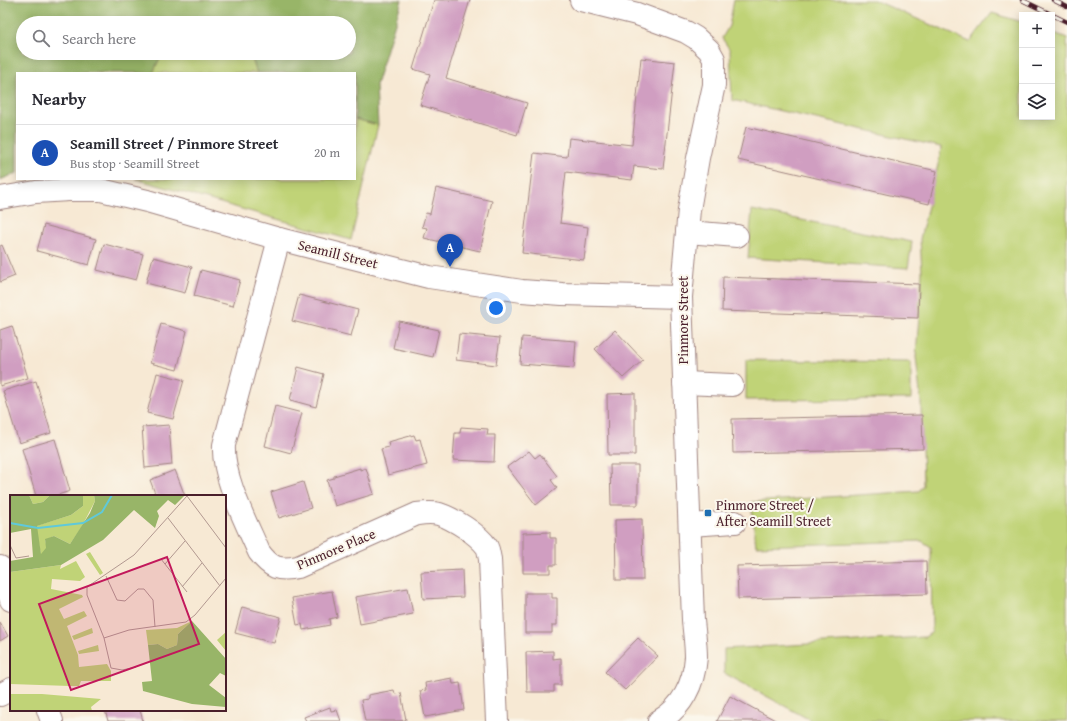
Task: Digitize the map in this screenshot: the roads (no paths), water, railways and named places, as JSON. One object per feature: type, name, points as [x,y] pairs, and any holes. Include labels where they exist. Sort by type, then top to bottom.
[{"type":"street","name":"Pinmore Street","points":[[581,0],[637,14],[686,32],[696,38],[709,50],[714,59],[714,85],[698,158],[687,232],[681,297],[693,620],[696,657],[692,677],[679,706],[660,721]]},
{"type":"street","name":"Seamill Street","points":[[0,198],[36,192],[101,190],[146,201],[280,239],[429,277],[522,291],[562,294],[681,297]]},
{"type":"street","points":[[687,232],[737,236]]},
{"type":"street","name":"Pinmore Place","points":[[280,239],[224,445],[223,456],[227,474],[259,552],[267,563],[277,568],[286,570],[298,568],[417,514],[438,514],[463,526],[488,548],[490,559],[497,721]]},
{"type":"street","points":[[684,383],[732,385]]},
{"type":"street","points":[[690,525],[735,522]]},
{"type":"street","points":[[0,567],[10,595]]},
{"type":"street","points":[[0,695],[10,690]]},
{"type":"street","points":[[48,711],[52,721]]},
{"type":"railway","points":[[1022,0],[1067,22]]},
{"type":"railway","points":[[1053,0],[1067,7]]},
{"type":"place","name":"Seamill Street / Pinmore Street","points":[[450,267]]},
{"type":"place","name":"Pinmore Street / After Seamill Street","points":[[708,513]]}]
